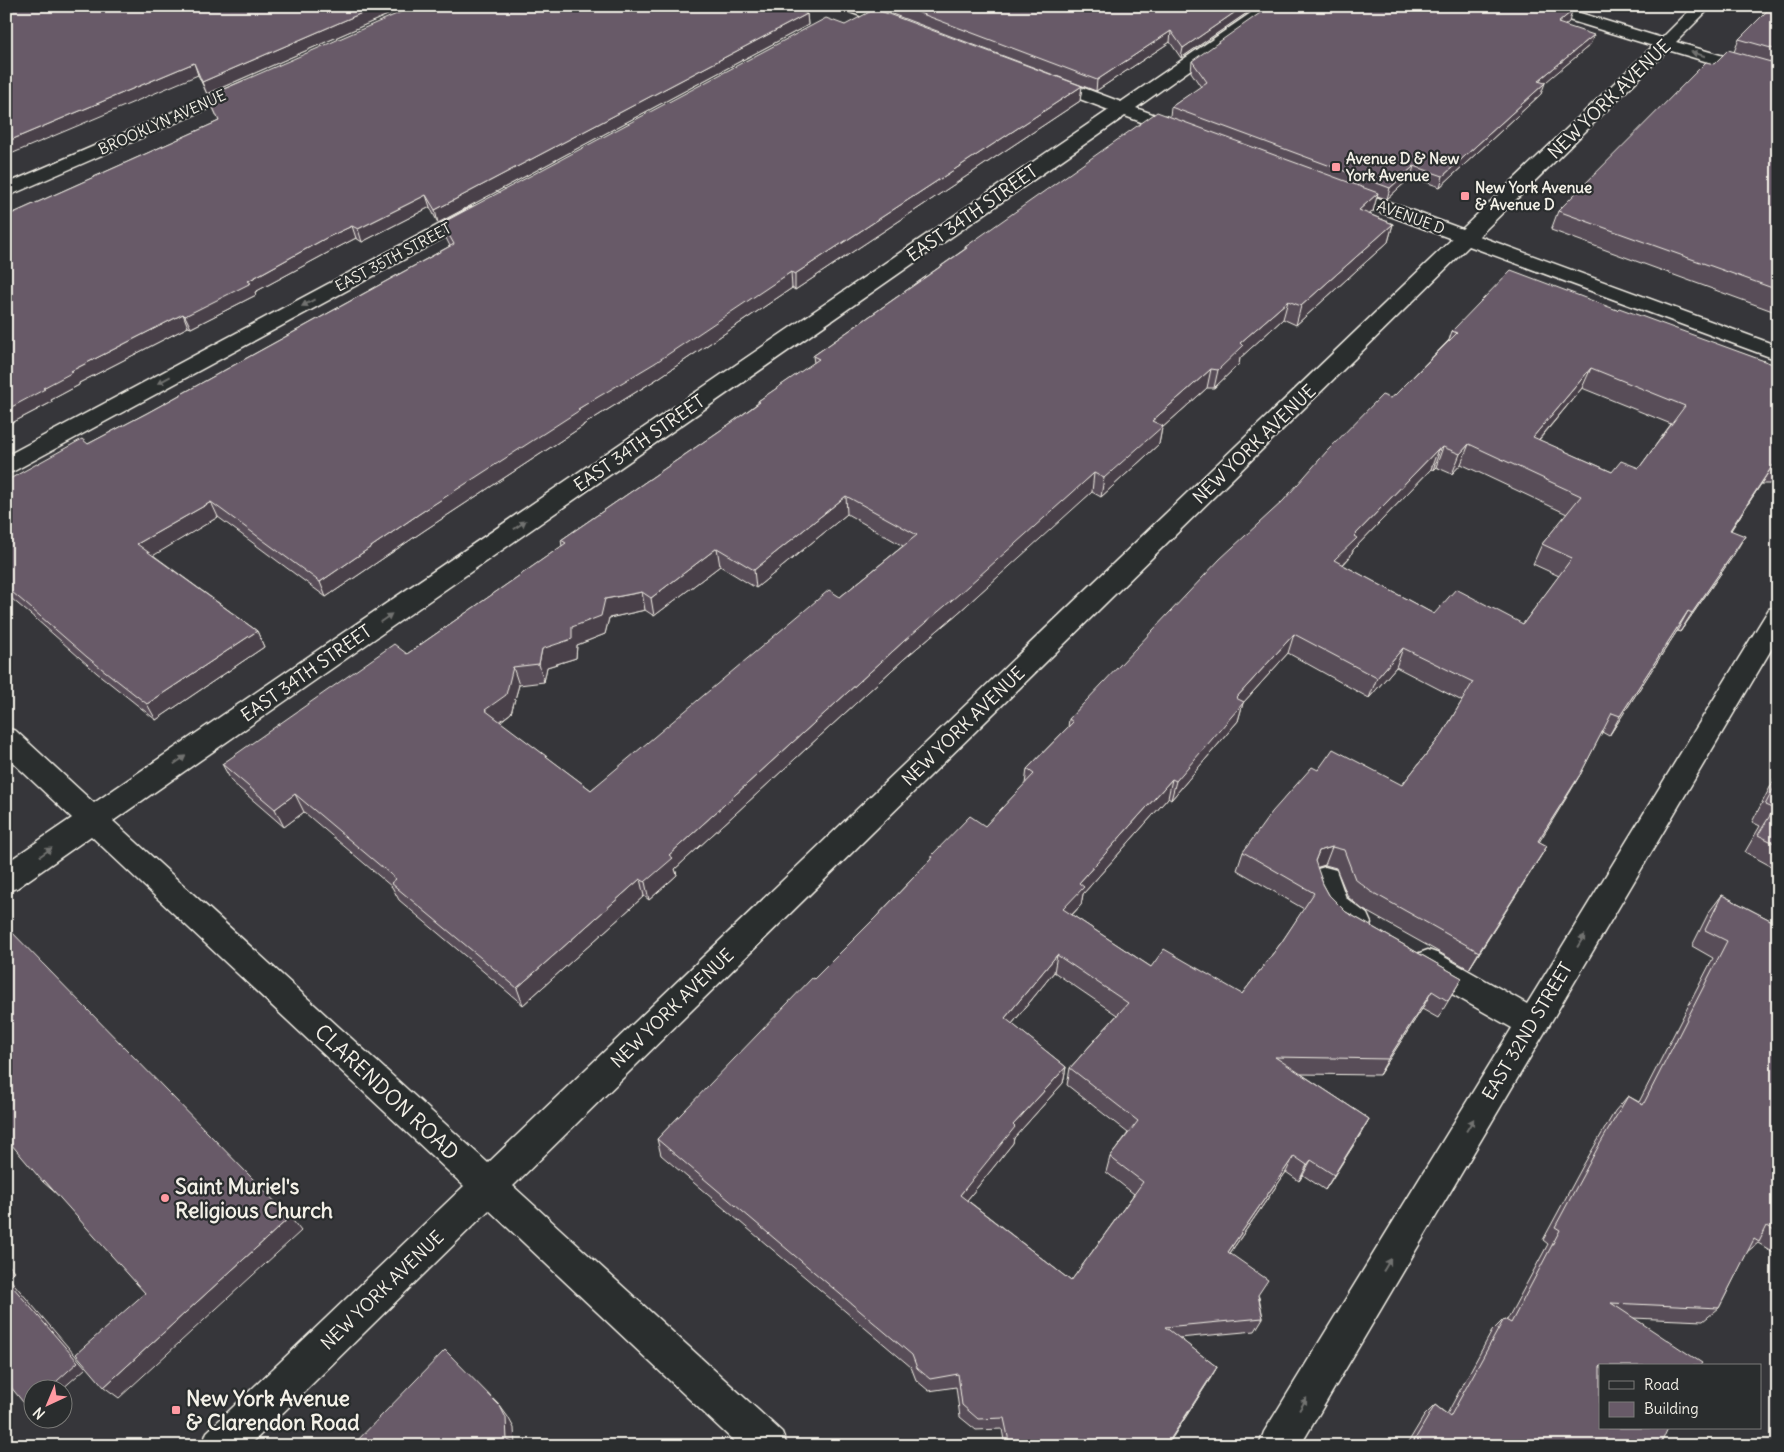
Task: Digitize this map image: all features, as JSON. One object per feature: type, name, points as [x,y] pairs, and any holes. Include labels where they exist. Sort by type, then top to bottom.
[{"type":"street","name":"EAST 34TH STREET","points":[[6,879],[1272,6]]},
{"type":"street","points":[[1539,6],[1778,78]]},
{"type":"street","name":"NEW YORK AVENUE","points":[[221,1446],[1704,6]]},
{"type":"street","points":[[850,10],[915,31]]},
{"type":"street","points":[[1025,73],[1198,137]]},
{"type":"street","name":"BROOKLYN AVENUE","points":[[6,191],[263,78]]},
{"type":"street","name":"AVENUE D","points":[[1327,185],[1778,354]]},
{"type":"street","name":"EAST 35TH STREET","points":[[6,466],[497,201]]},
{"type":"street","name":"EAST 32ND STREET","points":[[1278,1446],[1778,616]]},
{"type":"street","name":"CLARENDON ROAD","points":[[6,739],[768,1446]]},
{"type":"street","points":[[1326,879],[1334,905],[1350,920],[1532,1023]]},
{"type":"building","points":[[6,6],[378,6],[202,82],[194,63],[6,142]]},
{"type":"building","points":[[415,6],[788,6],[807,14],[435,210],[426,195],[358,229],[352,226],[326,238],[248,281],[251,283],[185,316],[183,314],[71,371],[73,372],[6,410],[6,218],[11,216],[9,215],[219,121],[208,96]]},
{"type":"building","points":[[901,6],[1244,6],[1183,48],[1171,31],[1097,80]]},
{"type":"building","points":[[1270,6],[1556,6],[1572,11],[1558,23],[1594,35],[1538,81],[1545,83],[1443,176],[1414,166],[1390,188],[1171,107],[1207,82],[1192,61]]},
{"type":"building","points":[[1772,6],[1778,6],[1778,50],[1739,39]]},
{"type":"building","points":[[875,9],[1082,86],[795,274],[791,272],[655,363],[578,409],[580,410],[419,514],[320,582],[211,502],[137,544],[257,631],[147,704],[87,657],[6,587],[6,481],[82,439],[88,444],[147,413],[454,244],[442,223],[826,18],[845,25]]},
{"type":"building","points":[[1728,50],[1778,64],[1778,290],[1558,211],[1706,62],[1714,64]]},
{"type":"building","points":[[1157,112],[1378,193],[1359,210],[1393,224],[1301,306],[1288,301],[1240,343],[1243,346],[1218,370],[1211,369],[1152,421],[1163,426],[1104,478],[1094,473],[904,641],[669,855],[673,858],[645,882],[640,879],[517,988],[391,883],[396,879],[295,794],[275,809],[222,764],[394,644],[407,654],[566,543],[561,540],[731,423],[760,402],[758,401],[819,359],[813,356],[967,248],[965,247]],"holes":[[[846,496],[917,535],[840,597],[829,590],[591,790],[485,710],[506,695],[513,667],[539,664],[542,649],[572,639],[572,627],[601,616],[605,599],[642,592],[651,598],[717,548],[754,570]]]},
{"type":"building","points":[[1511,270],[1617,310],[1619,308],[1778,366],[1778,464],[1773,465],[1730,530],[1745,536],[1692,613],[1688,611],[1620,716],[1612,713],[1581,773],[1538,841],[1547,846],[1479,952],[1370,891],[1355,879],[1344,850],[1332,847],[1319,851],[1315,861],[1323,884],[1329,895],[1346,912],[1462,978],[1448,1001],[1432,991],[1388,1059],[1275,1057],[1369,1119],[1334,1175],[1311,1160],[1307,1165],[1294,1156],[1228,1252],[1268,1280],[1258,1295],[1263,1318],[1165,1327],[1217,1367],[1166,1446],[1010,1446],[1004,1418],[978,1419],[962,1405],[958,1374],[930,1379],[917,1368],[912,1355],[657,1139],[812,978],[814,979],[876,917],[970,816],[985,826],[1034,774],[1027,769],[1073,722],[1069,719],[1220,559],[1283,501],[1327,451],[1382,395],[1390,398],[1394,396],[1457,333],[1452,331]],"holes":[[[1591,368],[1685,406],[1639,468],[1621,461],[1612,472],[1533,437]],[[1469,444],[1581,496],[1542,544],[1572,558],[1523,624],[1456,589],[1434,614],[1334,560],[1357,538],[1354,536],[1438,449],[1440,450],[1443,447],[1460,454]],[[1294,634],[1377,678],[1403,648],[1473,682],[1443,733],[1402,785],[1333,749],[1318,770],[1312,767],[1272,812],[1243,852],[1314,893],[1281,943],[1242,994],[1164,949],[1151,967],[1063,909],[1084,887],[1079,883],[1172,779],[1176,781],[1244,702],[1236,698]],[[1057,955],[1128,1003],[1070,1068],[1138,1121],[1110,1157],[1143,1182],[1071,1281],[960,1195],[1015,1127],[1013,1125],[1066,1067],[1005,1018]]]},
{"type":"building","points":[[1778,780],[1778,845],[1758,835],[1774,809],[1765,805]]},
{"type":"building","points":[[1722,895],[1778,924],[1778,1232],[1767,1226],[1759,1242],[1754,1239],[1719,1308],[1611,1303],[1702,1363],[1599,1364],[1599,1430],[1667,1430],[1660,1446],[1411,1446],[1435,1405],[1450,1417],[1504,1319],[1511,1323],[1560,1230],[1555,1227],[1628,1096],[1643,1105],[1727,941],[1705,930]]},
{"type":"building","points":[[6,926],[290,1217],[104,1387],[76,1354],[145,1293],[44,1180],[43,1182],[6,1138]]},
{"type":"building","points":[[6,1279],[78,1362],[58,1380],[22,1380],[22,1401],[6,1381]]},
{"type":"building","points":[[445,1350],[500,1406],[506,1418],[507,1440],[524,1446],[352,1446]]},
{"type":"place","name":"Avenue D & New York Avenue","points":[[1336,167]]},
{"type":"place","name":"New York Avenue & Avenue D","points":[[1465,196]]},
{"type":"place","name":"Saint Muriel's Religious Church","points":[[165,1198]]},
{"type":"place","name":"New York Avenue & Clarendon Road","points":[[176,1410]]}]
